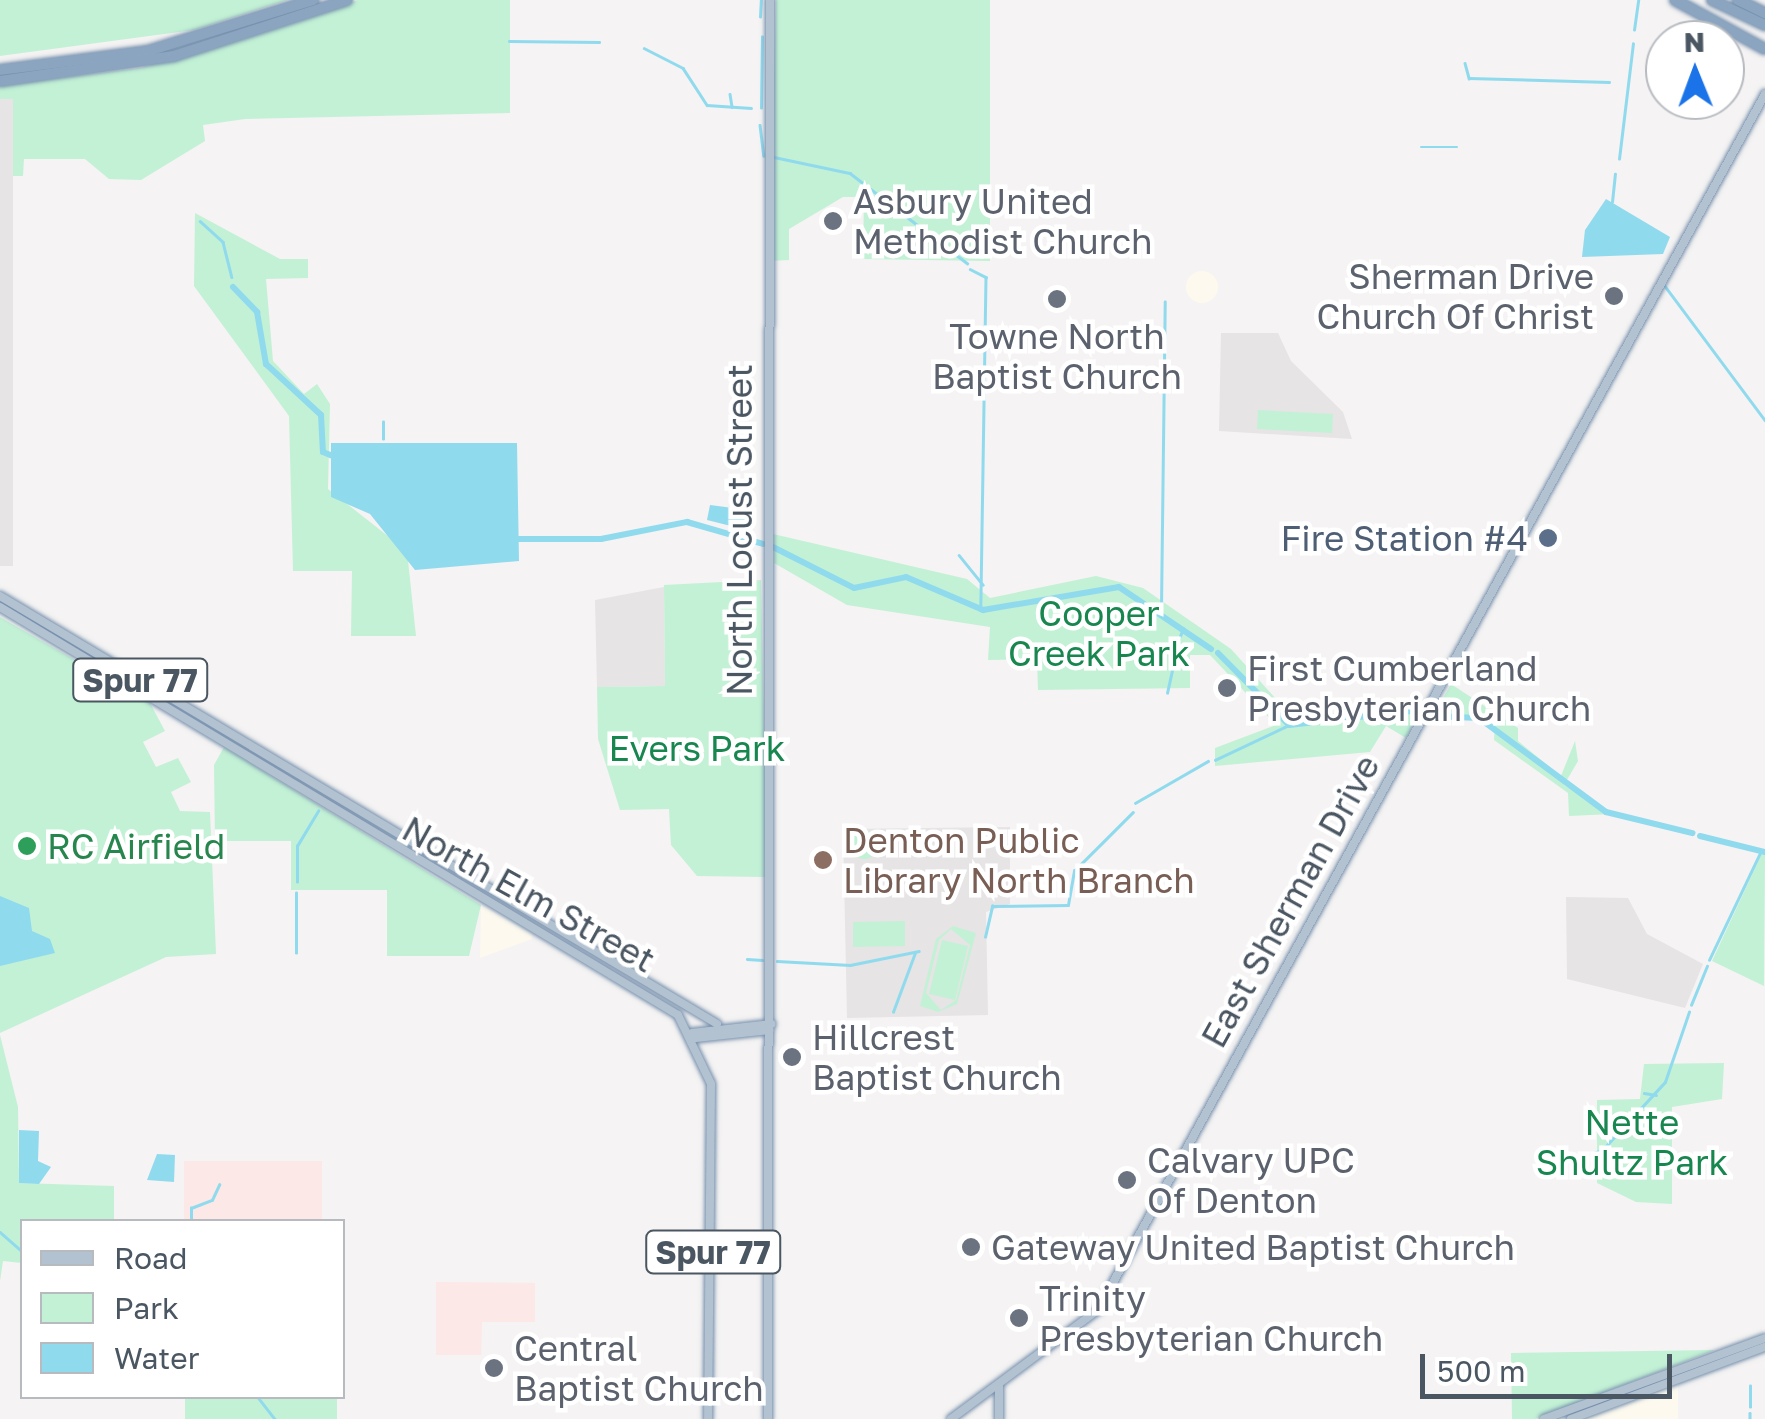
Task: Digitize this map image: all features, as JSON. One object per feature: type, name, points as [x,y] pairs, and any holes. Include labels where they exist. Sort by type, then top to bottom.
[{"type":"highway","points":[[0,70],[148,51],[313,0]]},
{"type":"highway","points":[[0,81],[174,56],[347,0]]},
{"type":"highway","points":[[1676,0],[1765,49]]},
{"type":"highway","points":[[1712,0],[1765,25]]},
{"type":"highway","points":[[1738,0],[1765,13]]},
{"type":"main road","name":"North Locust Street","points":[[768,1419],[770,0]]},
{"type":"main road","name":"East Sherman Drive","points":[[951,1419],[1098,1310],[1765,94]]},
{"type":"main road","name":"North Elm Street","points":[[0,596],[717,1024]]},
{"type":"main road","name":"North Elm Street","points":[[0,607],[439,877],[615,972],[694,1036]]},
{"type":"main road","points":[[694,1036],[717,1024],[768,1026]]},
{"type":"main road","points":[[694,1036],[768,1026]]},
{"type":"main road","name":"Spur 77","points":[[694,1036],[711,1084],[708,1419]]},
{"type":"main road","points":[[1544,1419],[1765,1338]]},
{"type":"main road","points":[[1571,1419],[1765,1347]]},
{"type":"main road","points":[[999,1386],[999,1419]]},
{"type":"shaded area","points":[[0,99],[13,99],[13,566],[0,566]]},
{"type":"shaded area","points":[[1202,271],[1213,276],[1218,287],[1213,298],[1202,303],[1191,298],[1186,287],[1191,276]]},
{"type":"shaded area","points":[[1221,333],[1278,333],[1291,361],[1343,412],[1352,439],[1219,431]]},
{"type":"shaded area","points":[[664,587],[665,686],[597,687],[595,600]]},
{"type":"shaded area","points":[[1010,827],[1010,904],[986,912],[988,1015],[847,1018],[843,829]]},
{"type":"shaded area","points":[[1566,897],[1628,898],[1647,934],[1703,964],[1685,1008],[1567,979]]},
{"type":"shaded area","points":[[481,905],[532,934],[532,939],[480,958]]},
{"type":"shaded area","points":[[184,1161],[322,1161],[322,1219],[184,1219]]},
{"type":"shaded area","points":[[436,1282],[535,1283],[535,1322],[482,1322],[481,1355],[436,1355]]},
{"type":"shaded area","points":[[1678,1383],[1678,1419],[1581,1419]]},
{"type":"green space","points":[[0,0],[288,0],[194,30],[0,56]]},
{"type":"green space","points":[[358,0],[510,0],[510,113],[245,119],[203,125],[205,141],[141,180],[109,179],[85,159],[24,159],[23,176],[13,176],[13,99],[0,99],[0,85],[140,68]]},
{"type":"green space","points":[[776,0],[990,0],[990,261],[863,259],[864,197],[843,197],[789,229],[789,260],[769,261]]},
{"type":"green space","points":[[195,213],[280,259],[308,259],[308,278],[266,279],[273,361],[304,394],[317,384],[330,404],[328,489],[407,551],[416,636],[351,636],[352,571],[293,571],[289,416],[194,286]]},
{"type":"green space","points":[[1258,410],[1333,414],[1332,433],[1257,429]]},
{"type":"green space","name":"Cooper Creek Park","points":[[773,534],[967,579],[990,598],[1096,576],[1143,588],[1231,649],[1294,719],[1428,699],[1406,738],[1386,726],[1370,752],[1215,766],[1215,748],[1276,725],[1210,655],[1190,655],[1190,688],[1038,690],[1037,659],[988,660],[990,627],[847,605],[774,563]]},
{"type":"green space","name":"Evers Park","points":[[761,580],[767,877],[697,876],[671,845],[669,809],[620,810],[598,739],[597,687],[665,686],[664,585]]},
{"type":"green space","points":[[0,617],[150,703],[165,731],[143,742],[156,767],[178,758],[191,782],[171,792],[180,811],[210,812],[216,954],[166,957],[0,1033]]},
{"type":"green space","points":[[1451,684],[1518,728],[1518,741],[1561,776],[1575,741],[1578,761],[1564,785],[1612,814],[1569,816],[1568,793],[1494,740],[1495,722],[1435,712]]},
{"type":"green space","points":[[224,747],[481,905],[469,956],[387,956],[387,890],[291,890],[291,841],[215,841],[214,765]]},
{"type":"green space","points":[[864,831],[874,835],[878,845],[874,855],[864,859],[854,855],[850,845],[854,835]]},
{"type":"green space","points":[[1765,852],[1764,986],[1712,961]]},
{"type":"green space","points":[[905,921],[905,946],[853,947],[853,922]]},
{"type":"green space","points":[[953,926],[976,933],[957,1004],[938,1012],[920,1006],[936,939]],"holes":[[[951,929],[970,945],[956,1000],[941,1010],[926,993],[939,940]]]},
{"type":"green space","points":[[942,940],[968,946],[955,1000],[929,994]]},
{"type":"green space","points":[[0,1035],[18,1107],[19,1183],[114,1186],[114,1219],[20,1219],[20,1263],[3,1261],[0,1281]]},
{"type":"green space","name":"Nette Shultz Park","points":[[1724,1063],[1722,1099],[1672,1107],[1672,1204],[1636,1202],[1597,1183],[1597,1100],[1640,1099],[1644,1064]]},
{"type":"green space","points":[[1715,1350],[1535,1419],[1512,1419],[1511,1353]]},
{"type":"green space","points":[[185,1399],[337,1399],[337,1419],[185,1419]]},
{"type":"water","points":[[1606,199],[1670,237],[1663,254],[1582,257],[1585,230]]},
{"type":"water","points":[[331,443],[517,443],[519,561],[415,570],[370,514],[331,497]]},
{"type":"water","points":[[741,496],[751,496],[751,531],[707,520],[710,505],[733,508]]},
{"type":"water","points":[[0,896],[29,908],[32,931],[50,939],[55,953],[0,966]]},
{"type":"water","points":[[19,1130],[39,1131],[38,1161],[51,1167],[39,1184],[19,1183]]},
{"type":"water","points":[[157,1154],[175,1155],[174,1182],[147,1180]]},
{"type":"waterway","points":[[760,17],[761,0]]},
{"type":"waterway","points":[[1634,30],[1638,0]]},
{"type":"waterway","points":[[761,108],[762,37]]},
{"type":"waterway","points":[[509,41],[599,42]]},
{"type":"waterway","points":[[1619,159],[1633,44]]},
{"type":"waterway","points":[[644,48],[683,68],[707,105],[751,108]]},
{"type":"waterway","points":[[1465,63],[1469,78],[1609,82]]},
{"type":"waterway","points":[[730,94],[732,107]]},
{"type":"waterway","points":[[760,125],[764,156]]},
{"type":"waterway","points":[[1421,147],[1457,147]]},
{"type":"waterway","points":[[774,157],[850,173],[967,263]]},
{"type":"waterway","points":[[1612,202],[1615,174]]},
{"type":"waterway","points":[[200,221],[223,242],[232,277]]},
{"type":"waterway","points":[[970,269],[986,277],[981,610]]},
{"type":"waterway","points":[[1665,286],[1765,420]]},
{"type":"waterway","points":[[233,287],[257,312],[266,364],[321,415],[323,452],[337,458]]},
{"type":"waterway","points":[[1161,608],[1165,302]]},
{"type":"waterway","points":[[383,422],[383,439]]},
{"type":"waterway","points":[[514,539],[601,539],[687,522],[763,544]]},
{"type":"waterway","points":[[769,545],[854,588],[906,577],[983,610],[1119,587],[1211,649]]},
{"type":"waterway","points":[[959,555],[983,585]]},
{"type":"waterway","points":[[1180,636],[1183,629]]},
{"type":"waterway","points":[[1167,693],[1179,639]]},
{"type":"waterway","points":[[1218,653],[1289,725],[1420,710]]},
{"type":"waterway","points":[[1430,716],[1479,718],[1606,812],[1692,833]]},
{"type":"waterway","points":[[1215,760],[1289,725]]},
{"type":"waterway","points":[[1135,803],[1208,761]]},
{"type":"waterway","points":[[297,882],[297,846],[318,811]]},
{"type":"waterway","points":[[985,937],[992,906],[1068,905],[1074,871],[1133,812]]},
{"type":"waterway","points":[[1700,836],[1765,852]]},
{"type":"waterway","points":[[1709,960],[1761,851]]},
{"type":"waterway","points":[[296,893],[296,953]]},
{"type":"waterway","points":[[777,961],[850,965],[919,951]]},
{"type":"waterway","points":[[893,1012],[915,953]]},
{"type":"waterway","points":[[747,959],[762,960]]},
{"type":"waterway","points":[[1691,1005],[1707,966]]},
{"type":"waterway","points":[[1600,1170],[1605,1147],[1665,1082],[1689,1012]]},
{"type":"waterway","points":[[1644,1093],[1656,1095]]},
{"type":"waterway","points":[[1594,1153],[1605,1149]]},
{"type":"waterway","points":[[191,1219],[191,1208],[212,1200],[219,1185]]},
{"type":"waterway","points":[[0,1232],[20,1249]]},
{"type":"waterway","points":[[1750,1386],[1750,1407]]},
{"type":"waterway","points":[[259,1399],[275,1419]]},
{"type":"waterway","points":[[1750,1413],[1750,1419]]},
{"type":"place","name":"Asbury United Methodist Church","points":[[833,221]]},
{"type":"place","name":"Sherman Drive Church Of Christ","points":[[1614,296]]},
{"type":"place","name":"Towne North Baptist Church","points":[[1057,299]]},
{"type":"place","name":"Fire Station #4","points":[[1548,538]]},
{"type":"place","name":"First Cumberland Presbyterian Church","points":[[1227,688]]},
{"type":"place","name":"RC Airfield","points":[[27,846]]},
{"type":"place","name":"Denton Public Library North Branch","points":[[823,860]]},
{"type":"place","name":"Hillcrest Baptist Church","points":[[792,1057]]},
{"type":"place","name":"Calvary UPC Of Denton","points":[[1127,1180]]},
{"type":"place","name":"Gateway United Baptist Church","points":[[971,1247]]},
{"type":"place","name":"Trinity Presbyterian Church","points":[[1019,1318]]},
{"type":"place","name":"Central Baptist Church","points":[[494,1368]]}]
